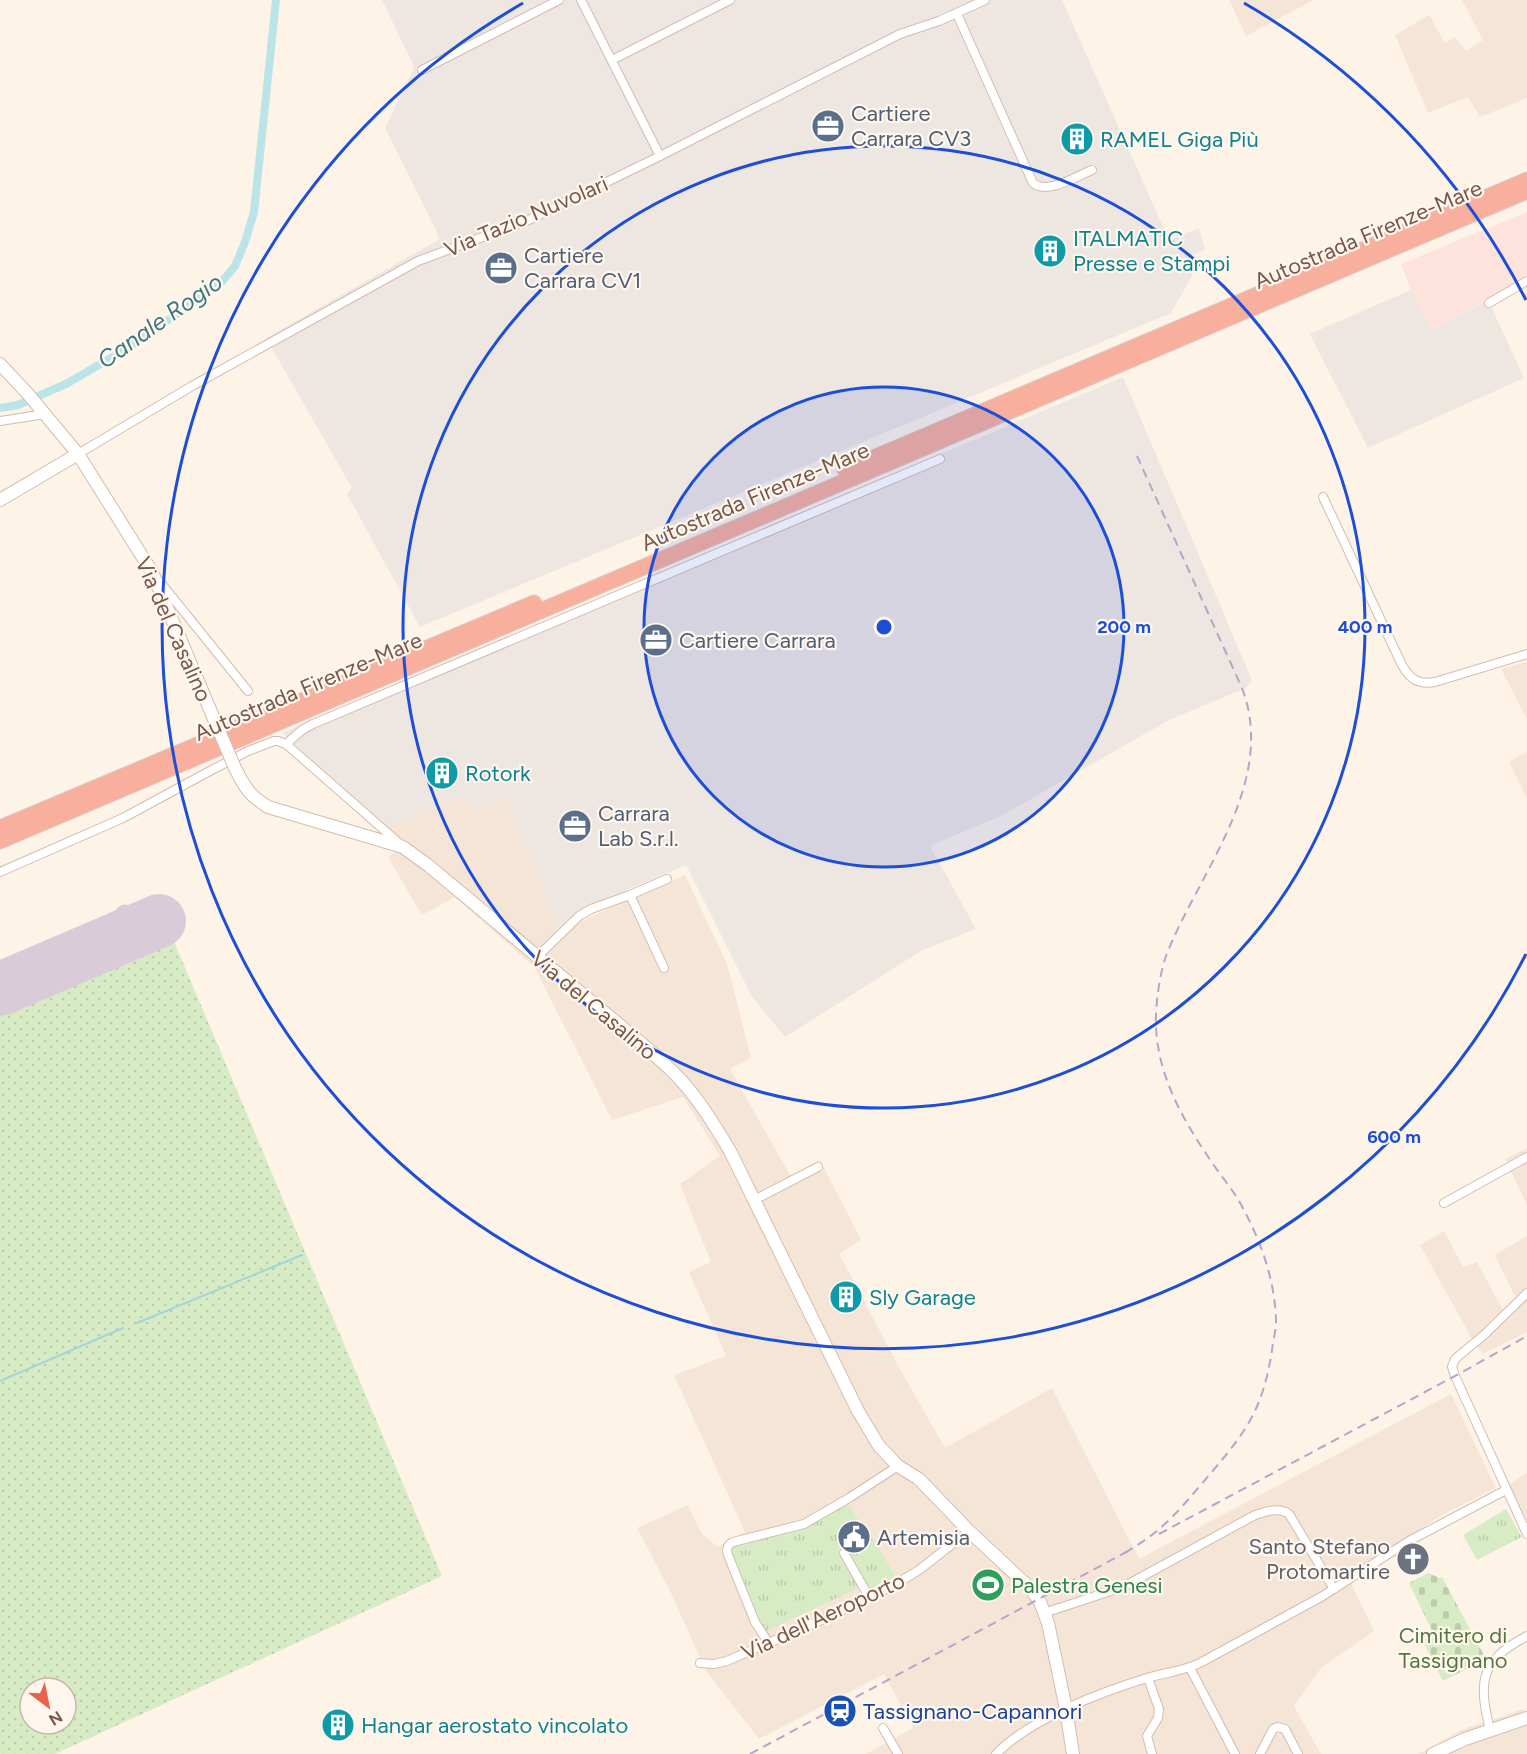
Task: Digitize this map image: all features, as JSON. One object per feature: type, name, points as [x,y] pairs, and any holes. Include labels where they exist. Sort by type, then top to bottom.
[{"type":"highway","name":"Autostrada Firenze-Mare","points":[[0,828],[1527,180]]},
{"type":"highway","name":"Autostrada Firenze-Mare","points":[[0,841],[1527,191]]},
{"type":"street","points":[[422,70],[559,0]]},
{"type":"street","points":[[581,0],[660,156]]},
{"type":"street","points":[[612,60],[730,0]]},
{"type":"street","name":"Via Tazio Nuvolari","points":[[78,454],[192,386],[418,261],[531,219],[900,34],[957,14],[985,0]]},
{"type":"street","points":[[957,14],[1033,183],[1045,188],[1092,170]]},
{"type":"street","points":[[1489,303],[1527,281]]},
{"type":"street","name":"Via del Casalino","points":[[0,364],[78,454],[152,572],[235,768],[245,789],[253,798],[268,807],[403,847],[429,866],[647,1048],[676,1075],[692,1094],[730,1151],[858,1411],[879,1446],[898,1466],[919,1479],[969,1531],[1031,1589],[1044,1613],[1066,1709],[1073,1754]]},
{"type":"street","points":[[0,421],[41,409]]},
{"type":"street","points":[[0,500],[78,454]]},
{"type":"street","points":[[286,744],[313,724],[940,459]]},
{"type":"street","points":[[1323,497],[1402,665],[1412,679],[1424,684],[1435,682],[1527,654]]},
{"type":"street","points":[[152,572],[248,691]]},
{"type":"street","points":[[0,872],[123,818],[248,751],[274,741],[286,744],[403,847]]},
{"type":"street","points":[[537,957],[583,913],[667,879]]},
{"type":"street","points":[[630,895],[664,968]]},
{"type":"street","points":[[1444,1203],[1527,1157]]},
{"type":"street","points":[[754,1200],[818,1167]]},
{"type":"street","points":[[1527,1293],[1485,1334],[1455,1359],[1452,1367],[1527,1534]]},
{"type":"street","points":[[768,1642],[755,1622],[726,1550],[729,1544],[804,1524],[898,1466]]},
{"type":"street","points":[[996,1754],[1043,1720],[1066,1709],[1148,1678],[1190,1668],[1334,1589],[1409,1541],[1506,1490]]},
{"type":"street","points":[[1044,1613],[1123,1587],[1268,1510],[1283,1510],[1290,1514],[1334,1589]]},
{"type":"street","name":"Via dell'Aeroporto","points":[[700,1664],[714,1664],[728,1660],[869,1598],[919,1570],[969,1531]]},
{"type":"street","points":[[844,1553],[869,1598]]},
{"type":"street","points":[[1490,1730],[1483,1698],[1488,1669],[1508,1646],[1527,1636]]},
{"type":"street","points":[[1190,1668],[1235,1754]]},
{"type":"street","points":[[1148,1678],[1159,1709],[1158,1718],[1148,1736],[1152,1754]]},
{"type":"street","points":[[1433,1754],[1490,1730],[1527,1718]]},
{"type":"street","points":[[1260,1754],[1273,1729],[1277,1727],[1285,1729],[1298,1754]]},
{"type":"street","points":[[883,1728],[898,1754]]},
{"type":"shaded area","points":[[382,0],[1062,0],[1169,240],[1199,228],[1205,250],[1188,257],[1192,276],[1171,313],[420,627],[347,494],[352,488],[266,338],[440,239],[385,128],[414,67]]},
{"type":"shaded area","points":[[1229,0],[1314,0],[1246,36]]},
{"type":"shaded area","points":[[1462,0],[1527,0],[1527,98],[1480,117],[1468,97],[1428,113],[1395,35],[1429,15],[1445,43],[1455,37],[1466,51],[1483,40]]},
{"type":"shaded area","points":[[1527,212],[1527,277],[1431,331],[1401,264]]},
{"type":"shaded area","points":[[1411,290],[1431,330],[1488,300],[1524,378],[1368,448],[1310,334]]},
{"type":"shaded area","points":[[1123,377],[1252,680],[1246,688],[1169,720],[1001,816],[930,846],[976,929],[921,951],[785,1037],[752,997],[686,865],[577,911],[560,927],[505,796],[474,811],[466,796],[386,826],[282,733]]},
{"type":"shaded area","points":[[1527,662],[1527,719],[1501,669]]},
{"type":"shaded area","points":[[1527,752],[1527,798],[1509,762]]},
{"type":"shaded area","points":[[466,796],[474,811],[505,796],[564,935],[590,917],[685,875],[727,964],[751,1058],[730,1069],[791,1177],[820,1160],[861,1240],[839,1254],[945,1448],[1052,1388],[1139,1559],[1451,1394],[1496,1488],[1444,1514],[1347,1575],[1374,1631],[1321,1668],[1294,1706],[1321,1754],[866,1754],[913,1728],[884,1674],[759,1739],[706,1671],[670,1591],[637,1528],[688,1505],[702,1534],[718,1547],[745,1532],[674,1375],[726,1356],[689,1272],[711,1262],[680,1184],[720,1156],[683,1097],[612,1120],[535,968],[455,897],[422,915],[388,857],[408,844],[386,826]]},
{"type":"shaded area","points":[[1527,1148],[1527,1205],[1505,1159]]},
{"type":"shaded area","points":[[1444,1231],[1463,1267],[1477,1262],[1503,1310],[1515,1297],[1495,1255],[1527,1236],[1527,1332],[1483,1354],[1471,1337],[1420,1245]]},
{"type":"shaded area","points":[[1527,1473],[1527,1521],[1509,1485]]},
{"type":"shaded area","points":[[1524,1709],[1527,1720],[1527,1754],[1418,1754],[1461,1730]]},
{"type":"green space","points":[[170,932],[442,1576],[55,1754],[0,1754],[0,1004]]},
{"type":"green space","points":[[843,1502],[850,1506],[859,1521],[839,1533],[847,1548],[869,1536],[896,1577],[871,1590],[865,1585],[764,1632],[730,1553],[732,1545],[807,1526]]},
{"type":"green space","points":[[1506,1509],[1522,1537],[1477,1560],[1463,1535]]},
{"type":"green space","name":"Cimitero di Tassignano","points":[[1428,1573],[1442,1577],[1486,1659],[1443,1681],[1422,1640],[1433,1633],[1409,1583]]},
{"type":"waterway","name":"Canale Rogio","points":[[0,408],[18,405],[66,384],[128,348],[219,285],[235,266],[254,212],[276,0]]},
{"type":"waterway","points":[[137,1323],[302,1255]]},
{"type":"waterway","points":[[0,1381],[123,1328]]},
{"type":"taxiway","points":[[125,915],[132,933]]},
{"type":"runway","points":[[0,989],[159,921]]},
{"type":"railway","points":[[1125,1553],[1157,1531],[1178,1511],[1223,1459],[1246,1428],[1266,1381],[1276,1321],[1273,1290],[1254,1229],[1236,1196],[1189,1127],[1172,1092],[1160,1054],[1156,1014],[1164,963],[1180,925],[1230,826],[1242,793],[1250,758],[1250,723],[1242,688],[1137,456]]},
{"type":"railway","points":[[1159,1534],[1527,1336]]},
{"type":"railway","points":[[750,1754],[1130,1550]]},
{"type":"place","name":"Cartiere Carrara CV3","points":[[828,126]]},
{"type":"place","name":"RAMEL Giga Più","points":[[1077,139]]},
{"type":"place","name":"ITALMATIC Presse e Stampi","points":[[1050,251]]},
{"type":"place","name":"Cartiere Carrara CV1","points":[[501,268]]},
{"type":"place","name":"Cartiere Carrara","points":[[656,640]]},
{"type":"place","name":"Rotork","points":[[442,773]]},
{"type":"place","name":"Carrara Lab S.r.l.","points":[[575,826]]},
{"type":"place","name":"Sly Garage","points":[[846,1297]]},
{"type":"place","name":"Artemisia","points":[[854,1537]]},
{"type":"place","name":"Santo Stefano Protomartire","points":[[1413,1559]]},
{"type":"place","name":"Palestra Genesi","points":[[988,1585]]},
{"type":"place","name":"Tassignano-Capannori","points":[[840,1711]]},
{"type":"place","name":"Hangar aerostato vincolato","points":[[338,1725]]}]
